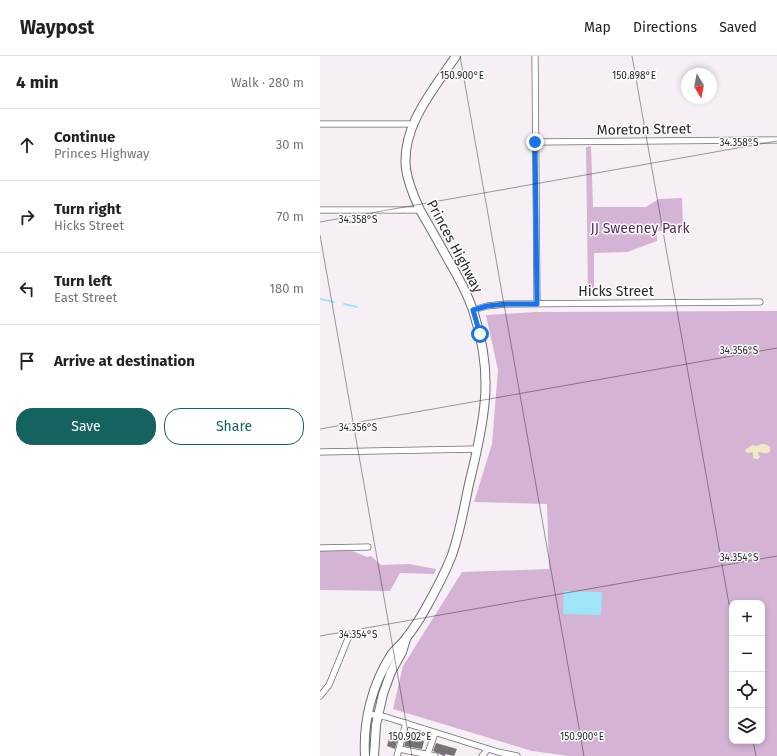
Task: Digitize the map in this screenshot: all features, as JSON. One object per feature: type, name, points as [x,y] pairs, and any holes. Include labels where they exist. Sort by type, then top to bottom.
[{"type":"main road","name":"Princes Highway","points":[[365,756],[365,733],[368,714],[376,686],[383,669],[396,647],[406,638],[435,593],[452,554],[460,528],[484,409],[486,384],[483,355],[480,334],[473,310],[459,278],[420,210],[414,197],[406,170],[408,139],[413,124],[426,101],[456,56]]},
{"type":"main road","name":"Princes Highway","points":[[374,756],[375,730],[383,694],[391,672],[402,652],[406,638]]},
{"type":"street","points":[[535,56],[537,304]]},
{"type":"street","points":[[320,124],[413,124]]},
{"type":"street","name":"Moreton Street","points":[[535,142],[777,140]]},
{"type":"street","points":[[320,210],[420,210]]},
{"type":"street","name":"Hicks Street","points":[[473,310],[487,306],[506,304],[760,302]]},
{"type":"street","points":[[320,452],[477,449]]},
{"type":"street","points":[[320,548],[368,547]]},
{"type":"street","points":[[320,696],[329,684],[349,636]]},
{"type":"street","points":[[368,714],[378,715],[498,752],[517,756]]},
{"type":"street","points":[[397,756],[406,724]]},
{"type":"street","points":[[427,755],[435,733]]},
{"type":"street","points":[[399,749],[435,756]]},
{"type":"street","points":[[482,756],[488,749]]},
{"type":"green space","name":"JJ Sweeney Park","points":[[591,146],[593,207],[646,207],[659,199],[682,198],[683,229],[657,231],[657,241],[627,252],[594,253],[594,296],[588,296],[586,147]]},
{"type":"green space","points":[[777,311],[777,756],[569,756],[532,751],[393,709],[403,666],[462,572],[549,569],[547,504],[474,502],[492,444],[498,370],[486,315],[535,312]]},
{"type":"green space","points":[[320,551],[352,551],[367,557],[371,556],[381,565],[409,564],[436,569],[434,574],[400,573],[390,591],[320,590]]},
{"type":"sand","points":[[761,444],[770,447],[770,452],[758,452],[760,457],[758,459],[753,458],[753,452],[748,453],[745,450],[752,445],[757,446]]},
{"type":"water","points":[[564,591],[602,592],[601,615],[563,614]]},
{"type":"building","points":[[391,731],[399,733],[395,749],[387,746]]},
{"type":"building","points":[[407,736],[424,741],[422,749],[404,746]]},
{"type":"building","points":[[436,743],[457,749],[454,756],[445,754],[444,756],[433,751]]},
{"type":"waterway","points":[[320,299],[334,302]]},
{"type":"waterway","points":[[344,304],[357,307]]},
{"type":"route","points":[[480,334],[473,310],[487,306],[506,304],[537,304],[535,142]]}]
